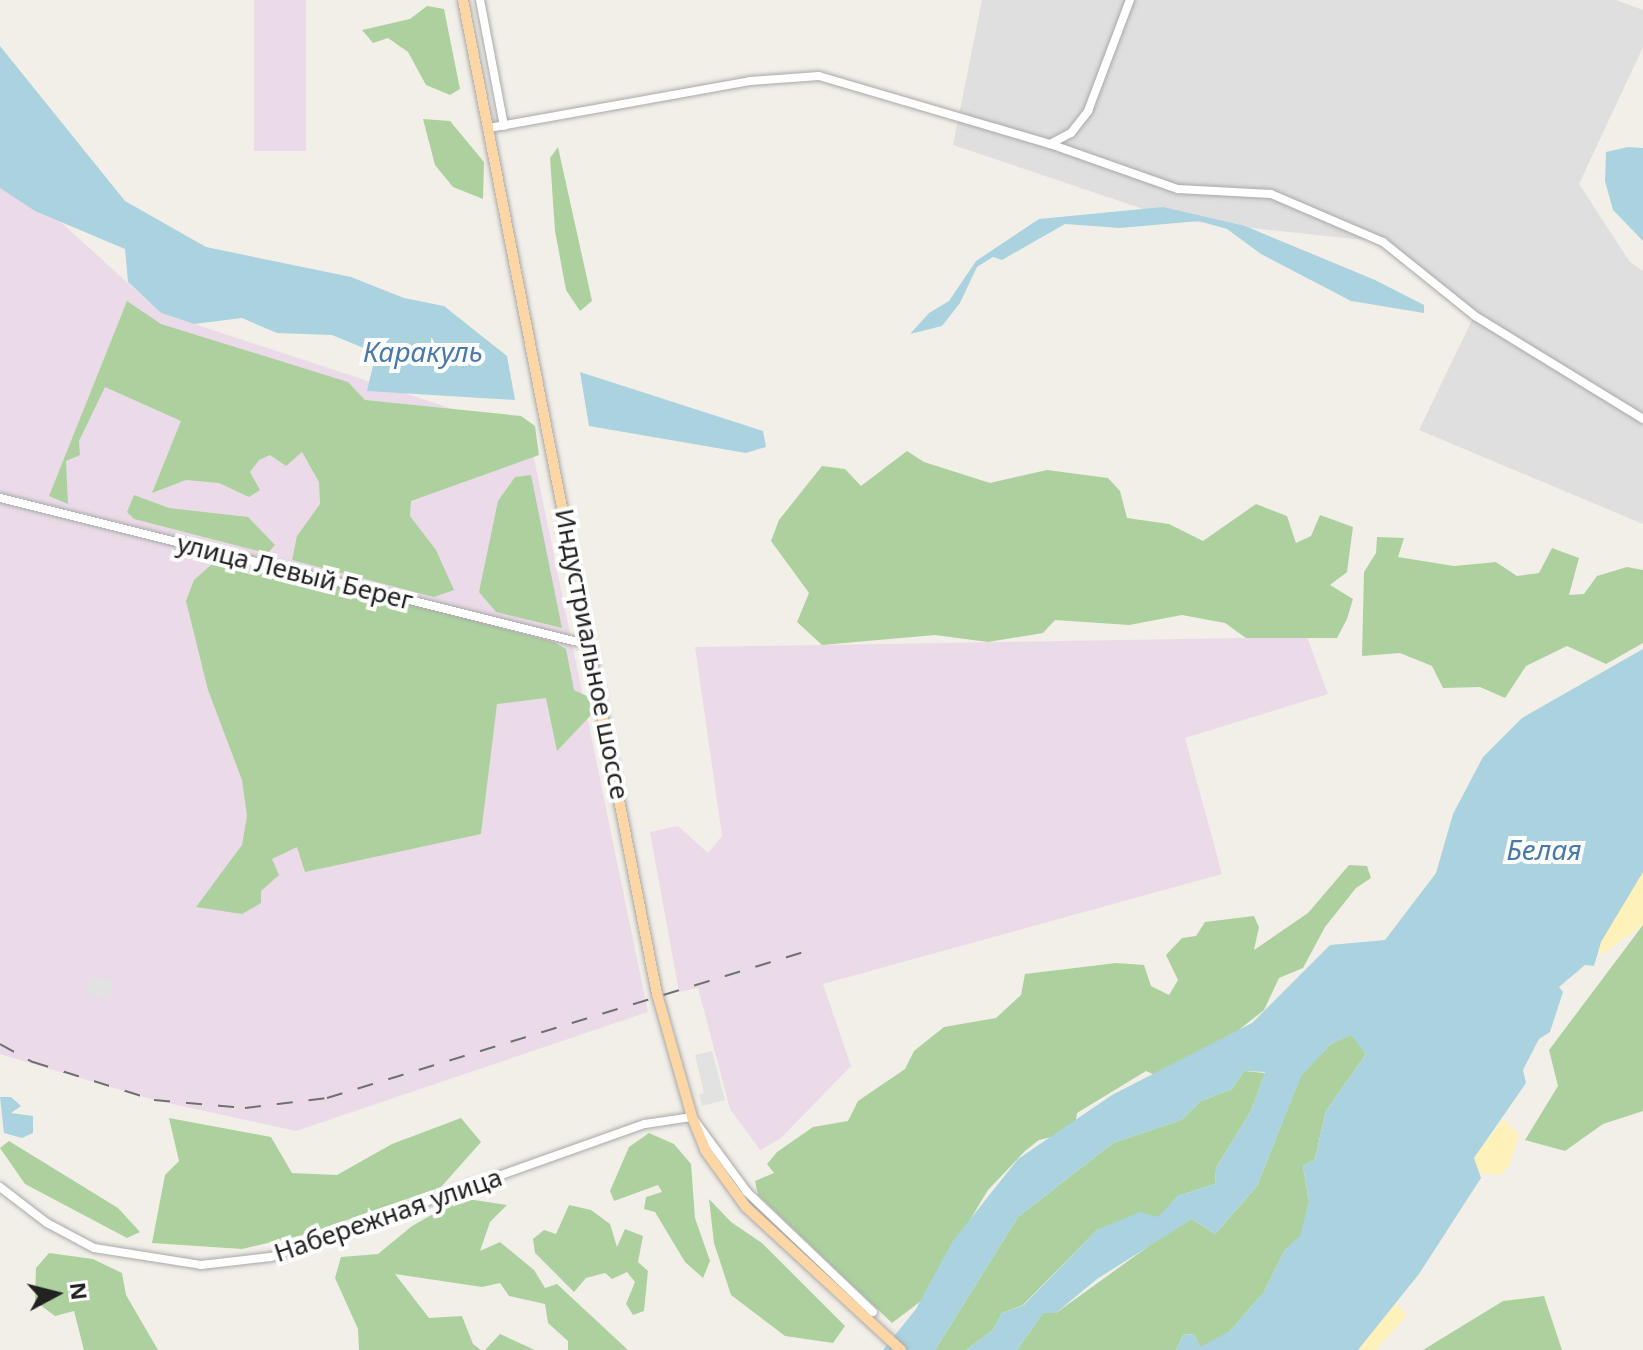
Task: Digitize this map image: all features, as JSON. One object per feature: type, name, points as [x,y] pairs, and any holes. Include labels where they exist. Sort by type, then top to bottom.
[{"type":"main road","name":"Индустриальное шоссе","points":[[463,0],[657,994],[692,1117],[705,1150],[746,1207],[901,1350]]},
{"type":"street","points":[[480,0],[504,126]]},
{"type":"street","points":[[1050,144],[1071,133],[1088,111],[1130,0]]},
{"type":"street","points":[[489,128],[750,81],[819,76],[1050,144],[1178,189],[1271,194],[1383,242],[1475,316],[1643,419]]},
{"type":"street","name":"улица Левый Берег","points":[[0,498],[590,645]]},
{"type":"street","points":[[692,1117],[747,1192],[873,1312]]},
{"type":"street","name":"Набережная улица","points":[[0,1187],[47,1223],[94,1248],[147,1260],[215,1264],[271,1257],[645,1124],[692,1117]]},
{"type":"shaded area","points":[[254,0],[306,0],[306,151],[254,151]]},
{"type":"shaded area","points":[[982,0],[1616,0],[1643,10],[1643,47],[1579,184],[1630,262],[1643,271],[1643,524],[1419,430],[1474,316],[1383,242],[1176,220],[953,145]]},
{"type":"shaded area","points":[[0,167],[161,313],[529,434],[648,1012],[296,1131],[154,1100],[0,1054]]},
{"type":"shaded area","points":[[1307,637],[1328,694],[1185,738],[1222,874],[823,984],[851,1066],[780,1139],[760,1150],[730,1109],[698,988],[679,992],[650,832],[678,826],[708,853],[722,836],[695,647]]},
{"type":"shaded area","points":[[90,977],[112,981],[110,1000],[85,992]]},
{"type":"shaded area","points":[[712,1051],[725,1100],[702,1106],[699,1095],[704,1093],[695,1055]]},
{"type":"green space","points":[[427,6],[444,9],[460,89],[450,95],[426,85],[408,52],[388,38],[373,43],[362,30],[410,19]]},
{"type":"green space","points":[[423,119],[450,121],[484,162],[483,199],[453,187],[435,165]]},
{"type":"green space","points":[[558,147],[592,301],[580,311],[566,290],[555,231],[550,158]]},
{"type":"green space","points":[[127,301],[161,324],[348,382],[365,400],[521,416],[535,426],[539,455],[411,501],[410,516],[436,550],[454,590],[434,597],[292,560],[297,536],[320,504],[319,482],[302,452],[286,466],[270,455],[259,460],[250,472],[260,490],[249,497],[219,483],[186,480],[152,493],[181,421],[105,387],[79,441],[80,455],[66,461],[68,504],[49,496]]},
{"type":"green space","points":[[907,451],[924,462],[990,483],[1047,470],[1108,478],[1120,491],[1127,518],[1169,524],[1203,541],[1256,504],[1287,516],[1296,543],[1311,536],[1320,515],[1353,527],[1347,572],[1330,585],[1353,599],[1347,619],[1337,638],[1246,638],[1225,623],[1182,615],[1129,625],[1055,620],[1043,633],[988,642],[935,635],[822,645],[797,622],[809,593],[771,541],[779,520],[822,466],[845,469],[861,486]]},
{"type":"green space","points":[[531,475],[562,628],[496,612],[479,592],[498,501],[515,477]]},
{"type":"green space","points":[[134,495],[169,508],[248,517],[275,545],[268,553],[134,519],[127,512]]},
{"type":"green space","points":[[1377,537],[1404,538],[1398,557],[1454,566],[1496,562],[1517,576],[1539,573],[1552,548],[1579,558],[1569,595],[1584,594],[1597,576],[1627,567],[1643,570],[1643,643],[1606,664],[1567,646],[1526,666],[1505,698],[1480,687],[1443,688],[1432,666],[1400,653],[1362,656],[1364,572],[1376,553]]},
{"type":"green space","points":[[256,562],[554,642],[566,649],[574,690],[589,697],[591,715],[557,751],[546,698],[497,704],[481,834],[305,872],[297,847],[272,859],[279,875],[261,891],[261,903],[242,914],[196,907],[242,845],[247,816],[242,780],[208,690],[186,601],[194,580],[212,564]]},
{"type":"green space","points":[[1349,865],[1367,866],[1371,878],[1356,888],[1325,927],[1303,968],[1279,978],[1264,1010],[1240,1029],[1226,1050],[1166,1080],[1146,1071],[1077,1113],[1075,1126],[1064,1134],[1039,1140],[1025,1151],[988,1190],[921,1301],[892,1323],[758,1195],[755,1181],[774,1173],[767,1164],[777,1152],[813,1127],[848,1121],[858,1101],[905,1069],[914,1051],[944,1027],[996,1018],[1021,995],[1025,974],[1116,963],[1144,965],[1151,986],[1169,995],[1178,980],[1166,955],[1182,938],[1196,936],[1205,922],[1254,916],[1259,927],[1254,950],[1308,913]]},
{"type":"green space","points":[[1643,925],[1643,1111],[1603,1124],[1565,1151],[1525,1140],[1558,1086],[1549,1050]]},
{"type":"green space","points":[[1352,1034],[1366,1054],[1326,1111],[1315,1159],[1303,1166],[1309,1202],[1301,1236],[1285,1250],[1264,1292],[1230,1331],[1211,1346],[1200,1347],[1194,1334],[1183,1335],[1176,1350],[1017,1350],[1043,1313],[1056,1313],[1171,1230],[1192,1219],[1215,1234],[1257,1186],[1301,1075],[1331,1044]]},
{"type":"green space","points":[[1244,1071],[1265,1073],[1251,1111],[1216,1168],[1215,1184],[1178,1196],[1158,1218],[1097,1230],[1023,1305],[1002,1313],[993,1330],[966,1350],[935,1350],[1018,1217],[1113,1143],[1181,1120],[1201,1101],[1232,1089]]},
{"type":"green space","points":[[169,1118],[271,1137],[292,1173],[337,1175],[392,1144],[461,1118],[481,1142],[441,1187],[307,1234],[242,1249],[152,1243],[165,1175],[179,1161]]},
{"type":"green space","points":[[649,1133],[674,1144],[691,1164],[695,1218],[710,1261],[703,1278],[685,1262],[655,1212],[644,1209],[646,1197],[662,1192],[658,1185],[614,1201],[610,1191],[629,1147]]},
{"type":"green space","points":[[9,1141],[118,1208],[140,1232],[127,1238],[25,1184],[0,1148]]},
{"type":"green space","points":[[461,1198],[507,1205],[490,1222],[480,1251],[500,1242],[534,1270],[545,1288],[557,1284],[628,1350],[568,1350],[568,1341],[548,1323],[545,1304],[509,1296],[500,1283],[482,1287],[395,1274],[429,1318],[462,1316],[473,1344],[481,1350],[359,1350],[358,1329],[335,1278],[341,1257],[378,1254],[412,1226]]},
{"type":"green space","points":[[709,1199],[731,1222],[762,1243],[845,1326],[833,1343],[785,1336],[731,1295],[714,1243]]},
{"type":"green space","points":[[569,1205],[591,1210],[610,1224],[617,1247],[625,1229],[643,1236],[638,1262],[648,1271],[644,1311],[633,1315],[626,1304],[635,1282],[627,1272],[612,1279],[605,1273],[586,1278],[574,1292],[535,1253],[533,1239],[544,1230],[556,1234]]},
{"type":"green space","points":[[49,1253],[93,1259],[122,1273],[126,1295],[158,1350],[84,1350],[74,1311],[55,1316],[35,1301],[36,1268]]},
{"type":"green space","points":[[1544,1296],[1562,1350],[1423,1350],[1503,1301]]},
{"type":"green space","points":[[500,1334],[535,1350],[485,1350]]},
{"type":"sand","points":[[1643,871],[1643,925],[1601,955],[1599,944]]},
{"type":"sand","points":[[1503,1119],[1519,1134],[1510,1165],[1500,1175],[1479,1173],[1474,1158]]},
{"type":"sand","points":[[1396,1303],[1407,1315],[1376,1350],[1358,1350]]},
{"type":"water","name":"Каракуль","points":[[0,46],[125,201],[206,247],[351,277],[404,298],[444,306],[507,356],[515,400],[367,391],[376,353],[332,335],[277,333],[242,318],[194,324],[161,313],[128,282],[125,249],[35,211],[0,188]]},
{"type":"water","points":[[1628,147],[1643,148],[1643,241],[1613,210],[1605,181],[1606,152]]},
{"type":"water","points":[[1163,207],[1245,226],[1375,280],[1424,305],[1424,313],[1351,301],[1261,254],[1227,229],[1199,221],[1120,228],[1065,224],[1002,260],[993,257],[977,267],[960,303],[942,326],[910,334],[929,313],[949,301],[976,261],[1039,219]]},
{"type":"water","points":[[580,372],[763,431],[766,447],[746,453],[589,426]]},
{"type":"water","name":"Белая","points":[[1643,649],[1643,872],[1601,942],[1594,966],[1585,965],[1559,987],[1563,992],[1550,1032],[1539,1039],[1523,1070],[1526,1083],[1474,1158],[1481,1178],[1419,1274],[1358,1350],[1176,1350],[1183,1335],[1194,1334],[1200,1347],[1230,1331],[1264,1292],[1285,1250],[1300,1236],[1309,1202],[1303,1166],[1315,1159],[1326,1111],[1366,1054],[1351,1035],[1331,1044],[1301,1076],[1257,1186],[1215,1234],[1192,1219],[1097,1279],[1056,1313],[1043,1313],[1017,1350],[966,1350],[993,1330],[1002,1313],[1024,1305],[1097,1230],[1140,1212],[1158,1217],[1178,1196],[1215,1184],[1216,1168],[1251,1111],[1265,1072],[1244,1071],[1232,1089],[1201,1101],[1181,1120],[1113,1143],[1018,1217],[935,1350],[883,1350],[916,1309],[952,1242],[1018,1159],[1112,1095],[1252,1023],[1330,945],[1385,940],[1436,873],[1453,814],[1483,757],[1522,718]]},
{"type":"water","points":[[0,1097],[11,1097],[21,1106],[11,1113],[33,1116],[33,1133],[22,1138],[4,1133]]},
{"type":"railway","points":[[0,1044],[33,1062],[154,1100],[245,1108],[327,1098],[807,951]]}]
